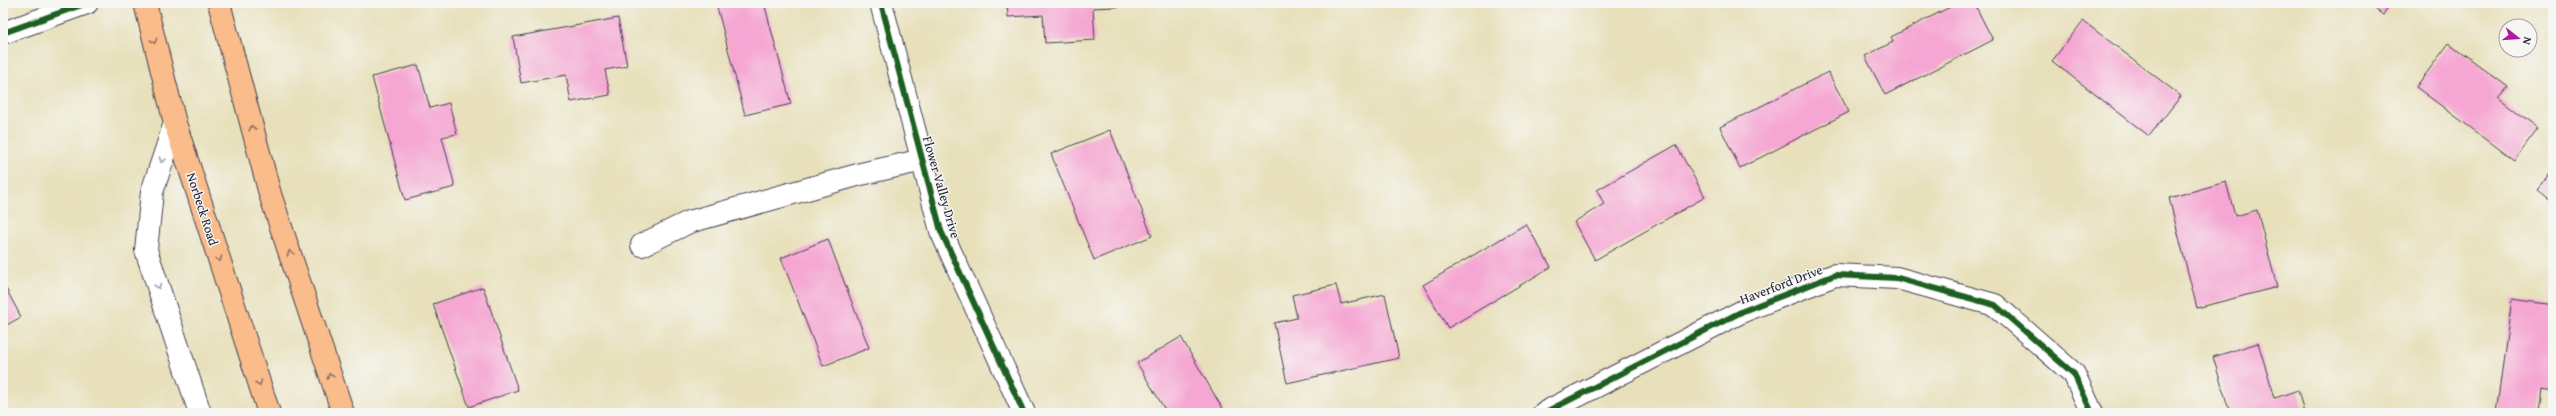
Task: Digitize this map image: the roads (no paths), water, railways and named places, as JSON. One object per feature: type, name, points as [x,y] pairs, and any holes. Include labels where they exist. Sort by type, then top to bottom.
[{"type":"main road","name":"Norbeck Road","points":[[145,3],[176,123],[269,413]]},
{"type":"main road","points":[[219,3],[270,194],[343,413]]},
{"type":"street","points":[[3,33],[49,10],[87,3]]},
{"type":"street","name":"Flower Valley Drive","points":[[881,3],[941,231],[1024,413]]},
{"type":"street","points":[[176,123],[152,192],[146,250],[200,413]]},
{"type":"street","points":[[642,245],[688,222],[861,174],[923,160]]},
{"type":"street","name":"Haverford Drive","points":[[1544,413],[1743,310],[1835,275],[1897,278],[1995,305],[2074,374],[2092,413]]}]
